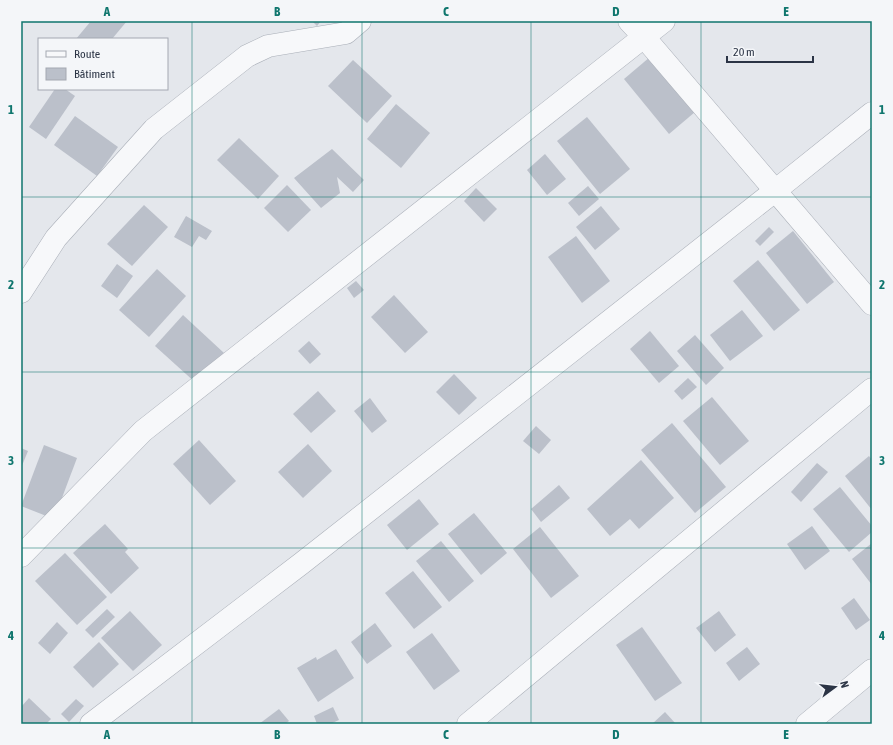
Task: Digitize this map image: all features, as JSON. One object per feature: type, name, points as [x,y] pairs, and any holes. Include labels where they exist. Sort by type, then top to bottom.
[{"type":"street","points":[[21,292],[56,238],[160,124],[247,56],[268,46],[346,33],[360,21]]},
{"type":"street","points":[[629,21],[776,190],[872,304]]},
{"type":"street","points":[[21,556],[143,431],[664,21]]},
{"type":"street","points":[[91,724],[302,563],[872,113]]},
{"type":"street","points":[[468,724],[872,389]]},
{"type":"street","points":[[807,724],[872,670]]},
{"type":"building","points":[[91,21],[127,21],[113,38],[77,38]]},
{"type":"building","points":[[312,21],[321,21],[317,26]]},
{"type":"building","points":[[650,57],[695,112],[669,134],[624,79]]},
{"type":"building","points":[[353,60],[392,96],[367,123],[328,86]]},
{"type":"building","points":[[54,90],[66,90],[75,96],[46,139],[29,127]]},
{"type":"building","points":[[396,104],[430,133],[401,168],[367,139]]},
{"type":"building","points":[[75,116],[118,147],[97,176],[54,145]]},
{"type":"building","points":[[587,117],[630,169],[600,194],[557,141]]},
{"type":"building","points":[[239,138],[279,176],[258,199],[217,160]]},
{"type":"building","points":[[332,149],[364,180],[353,192],[337,177],[340,193],[321,208],[294,178]]},
{"type":"building","points":[[545,154],[566,179],[547,195],[527,170]]},
{"type":"building","points":[[287,185],[311,210],[288,232],[264,208]]},
{"type":"building","points":[[588,186],[599,199],[579,216],[568,203]]},
{"type":"building","points":[[476,188],[497,209],[484,222],[464,201]]},
{"type":"building","points":[[144,205],[168,227],[132,266],[107,244]]},
{"type":"building","points":[[601,206],[620,229],[595,250],[576,227]]},
{"type":"building","points":[[186,216],[212,231],[206,240],[199,236],[192,247],[174,237]]},
{"type":"building","points":[[769,227],[774,232],[760,246],[755,241]]},
{"type":"building","points":[[793,231],[834,282],[807,304],[766,253]]},
{"type":"building","points":[[576,236],[610,281],[582,303],[548,257]]},
{"type":"building","points":[[758,260],[800,310],[774,331],[733,281]]},
{"type":"building","points":[[117,264],[133,276],[117,298],[101,286]]},
{"type":"building","points":[[157,269],[186,296],[149,337],[119,310]]},
{"type":"building","points":[[356,281],[364,290],[354,298],[347,288]]},
{"type":"building","points":[[394,295],[428,332],[405,353],[371,317]]},
{"type":"building","points":[[742,310],[763,336],[730,361],[710,335]]},
{"type":"building","points":[[183,315],[224,353],[197,384],[155,346]]},
{"type":"building","points":[[650,331],[679,366],[659,383],[630,349]]},
{"type":"building","points":[[695,335],[724,368],[706,385],[677,351]]},
{"type":"building","points":[[309,341],[321,354],[310,364],[298,351]]},
{"type":"building","points":[[454,374],[477,398],[459,415],[436,392]]},
{"type":"building","points":[[688,378],[697,387],[682,400],[674,391]]},
{"type":"building","points":[[318,391],[336,411],[311,433],[293,414]]},
{"type":"building","points":[[712,397],[749,441],[720,465],[683,421]]},
{"type":"building","points":[[370,398],[387,421],[372,433],[354,411]]},
{"type":"building","points":[[672,423],[726,487],[695,513],[641,450]]},
{"type":"building","points":[[536,426],[551,440],[539,454],[523,441]]},
{"type":"building","points":[[199,440],[236,481],[210,505],[173,464]]},
{"type":"building","points":[[308,444],[332,471],[303,498],[278,472]]},
{"type":"building","points":[[44,445],[77,458],[54,519],[21,506]]},
{"type":"building","points":[[21,448],[28,451],[21,468]]},
{"type":"building","points":[[869,456],[872,460],[872,510],[845,476]]},
{"type":"building","points":[[641,460],[674,498],[639,529],[630,519],[610,536],[587,509]]},
{"type":"building","points":[[817,463],[828,472],[801,502],[791,492]]},
{"type":"building","points":[[559,485],[570,498],[541,522],[531,509]]},
{"type":"building","points":[[840,487],[872,526],[872,532],[849,552],[813,509]]},
{"type":"building","points":[[419,499],[439,524],[407,550],[387,525]]},
{"type":"building","points":[[474,513],[507,553],[481,575],[448,534]]},
{"type":"building","points":[[105,524],[128,549],[125,552],[139,568],[111,594],[73,553]]},
{"type":"building","points":[[812,526],[830,551],[805,570],[787,544]]},
{"type":"building","points":[[540,527],[579,576],[551,598],[513,549]]},
{"type":"building","points":[[441,541],[474,581],[449,602],[416,561]]},
{"type":"building","points":[[872,543],[872,585],[852,559]]},
{"type":"building","points":[[65,553],[107,597],[77,625],[35,581]]},
{"type":"building","points":[[413,571],[442,607],[414,629],[385,593]]},
{"type":"building","points":[[854,598],[870,620],[856,630],[841,608]]},
{"type":"building","points":[[107,609],[115,617],[93,638],[85,630]]},
{"type":"building","points":[[130,611],[162,645],[133,671],[101,638]]},
{"type":"building","points":[[719,611],[736,635],[715,652],[696,628]]},
{"type":"building","points":[[57,622],[68,633],[50,654],[38,643]]},
{"type":"building","points":[[375,623],[392,646],[367,664],[351,642]]},
{"type":"building","points":[[642,627],[682,683],[655,701],[616,645]]},
{"type":"building","points":[[432,633],[460,671],[434,690],[406,652]]},
{"type":"building","points":[[99,642],[119,664],[93,688],[73,667]]},
{"type":"building","points":[[747,647],[760,664],[739,681],[726,663]]},
{"type":"building","points":[[336,649],[354,678],[318,702],[297,668],[316,657],[317,660]]},
{"type":"building","points":[[29,698],[51,719],[46,724],[21,724],[21,707]]},
{"type":"building","points":[[76,699],[84,706],[69,722],[61,714]]},
{"type":"building","points":[[333,707],[339,720],[330,724],[317,724],[314,716]]},
{"type":"building","points":[[279,709],[289,721],[285,724],[259,724]]},
{"type":"building","points":[[665,712],[676,724],[652,724]]}]
